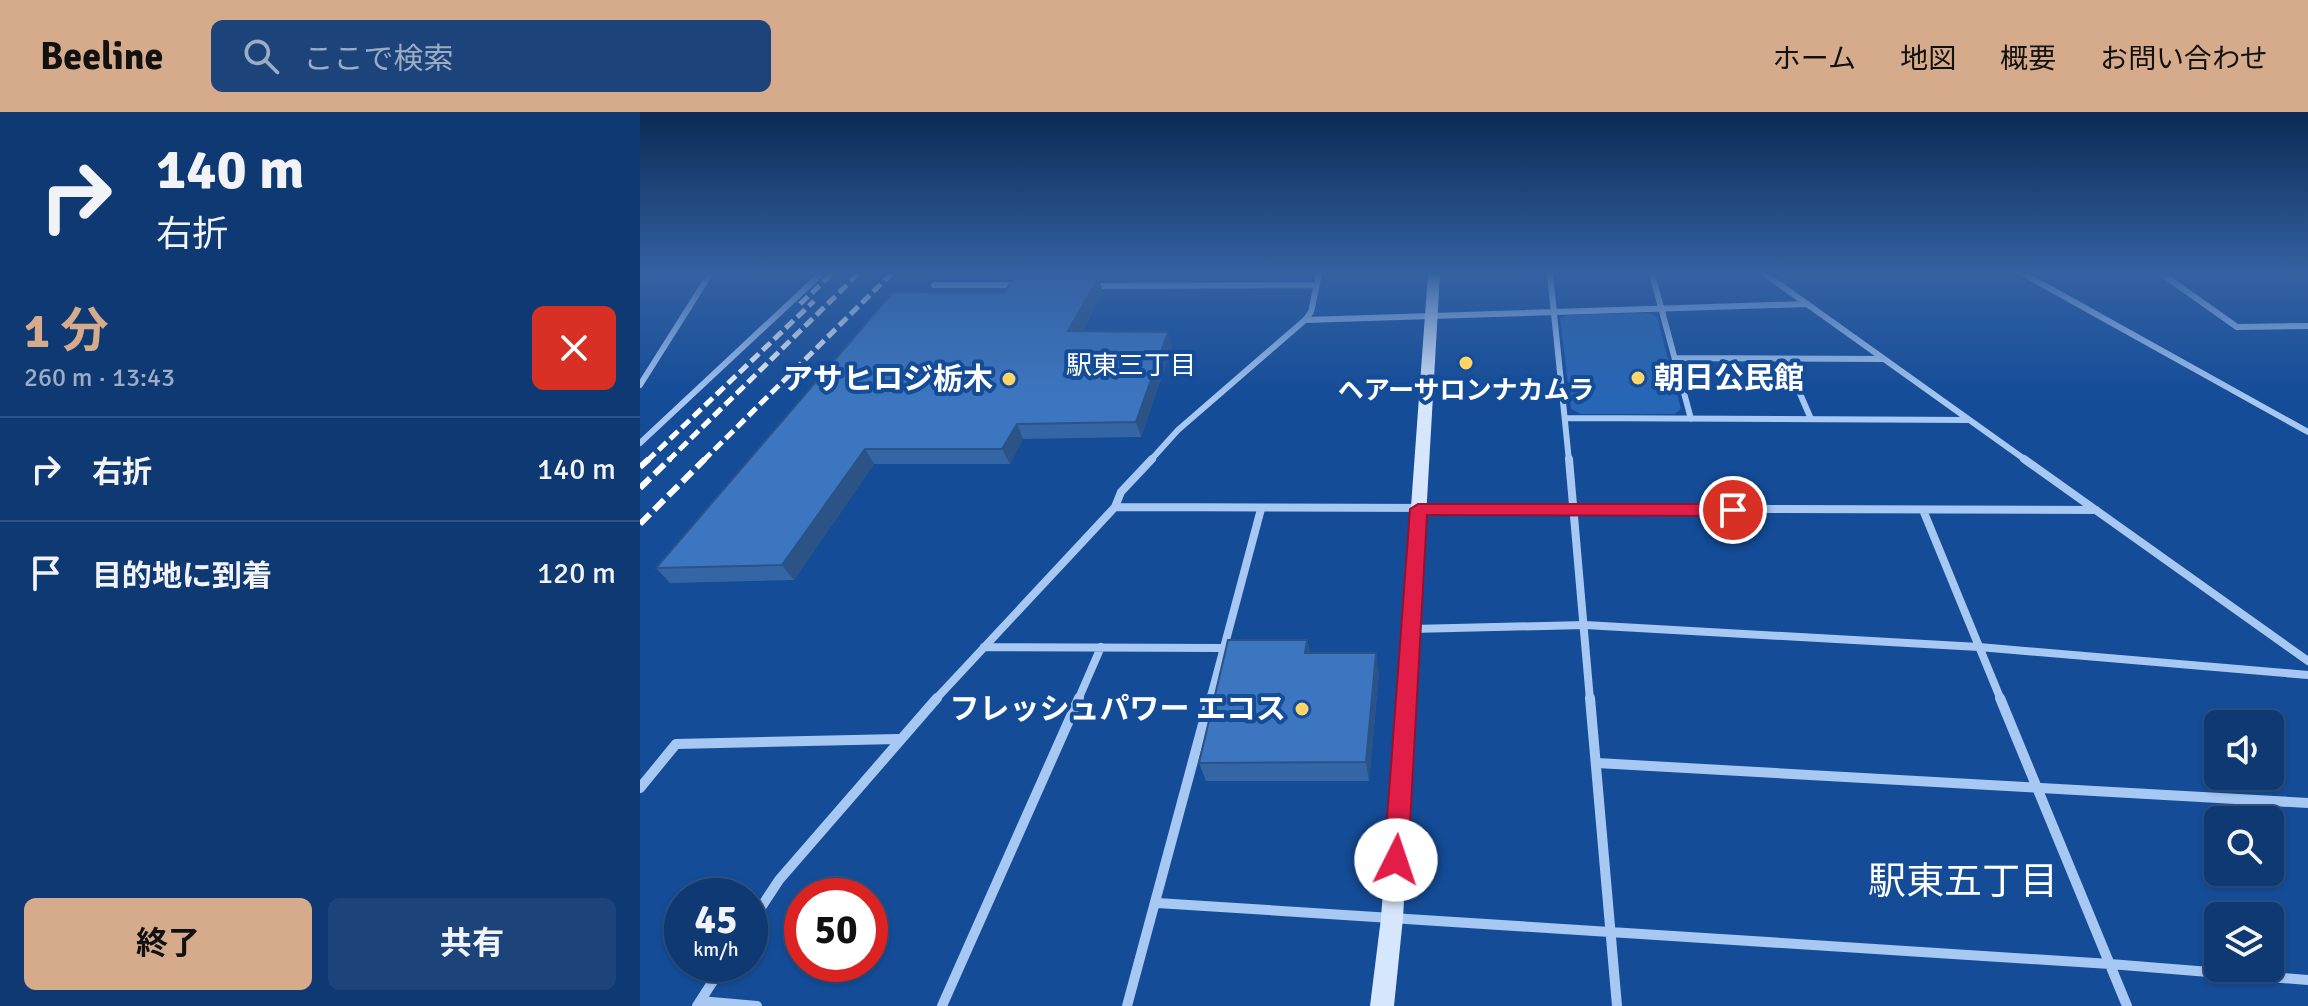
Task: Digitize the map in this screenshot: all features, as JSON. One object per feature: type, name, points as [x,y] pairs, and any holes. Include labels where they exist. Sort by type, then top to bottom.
[{"type":"main road","points":[[1382,1006],[1392,918],[1432,316]]},
{"type":"street","points":[[640,385],[684,316]]},
{"type":"street","points":[[640,443],[776,316]]},
{"type":"street","points":[[768,897],[898,739],[1115,507],[1121,492],[1178,430],[1308,316]]},
{"type":"street","points":[[1305,320],[1414,316]]},
{"type":"street","points":[[1554,316],[1585,625],[1617,1006]]},
{"type":"street","points":[[1664,316],[1691,419]]},
{"type":"street","points":[[1823,316],[2308,661]]},
{"type":"street","points":[[2099,316],[2308,432]]},
{"type":"street","points":[[2221,316],[2237,327],[2308,326]]},
{"type":"street","points":[[1675,358],[1884,359]]},
{"type":"street","points":[[1785,359],[1811,419]]},
{"type":"street","points":[[1565,418],[1970,420]]},
{"type":"street","points":[[1115,507],[2096,510]]},
{"type":"street","points":[[1127,1006],[1261,509]]},
{"type":"street","points":[[1923,510],[2127,1006]]},
{"type":"street","points":[[1411,629],[1585,625],[1979,647],[2308,675]]},
{"type":"street","points":[[984,647],[1223,648]]},
{"type":"street","points":[[942,1006],[1101,647]]},
{"type":"street","points":[[640,788],[676,744],[898,739]]},
{"type":"street","points":[[1597,763],[2308,803]]},
{"type":"street","points":[[1157,903],[2110,964],[2308,980]]},
{"type":"street","points":[[698,1004],[712,982]]},
{"type":"street","points":[[698,1004],[757,1006]]},
{"type":"shaded area","points":[[1657,317],[1681,409],[1675,414],[1581,414],[1571,409],[1560,318]]},
{"type":"building","points":[[873,316],[1077,316],[1068,331],[1168,332],[1136,422],[1017,424],[1002,449],[865,449],[782,565],[656,568]]},
{"type":"building","points":[[1228,640],[1307,640],[1305,653],[1376,653],[1366,762],[1199,763]]},
{"type":"railway","points":[[647,461],[799,316]]},
{"type":"railway","points":[[668,461],[816,316]]},
{"type":"railway","points":[[703,461],[849,316]]},
{"type":"railway","points":[[640,467],[649,459]]},
{"type":"railway","points":[[640,488],[670,459]]},
{"type":"railway","points":[[640,524],[703,461]]},
{"type":"place","name":"ヘアーサロンナカムラ","points":[[1466,363]]},
{"type":"place","name":"朝日公民館","points":[[1638,378]]},
{"type":"place","name":"アサヒロジ栃木","points":[[1009,379]]},
{"type":"place","name":"フレッシュパワー エコス","points":[[1302,709]]},
{"type":"district","name":"駅東三丁目","points":[[1131,366]]},
{"type":"district","name":"駅東五丁目","points":[[1963,881]]},
{"type":"route","points":[[1396,860],[1418,509],[1733,510]]}]
